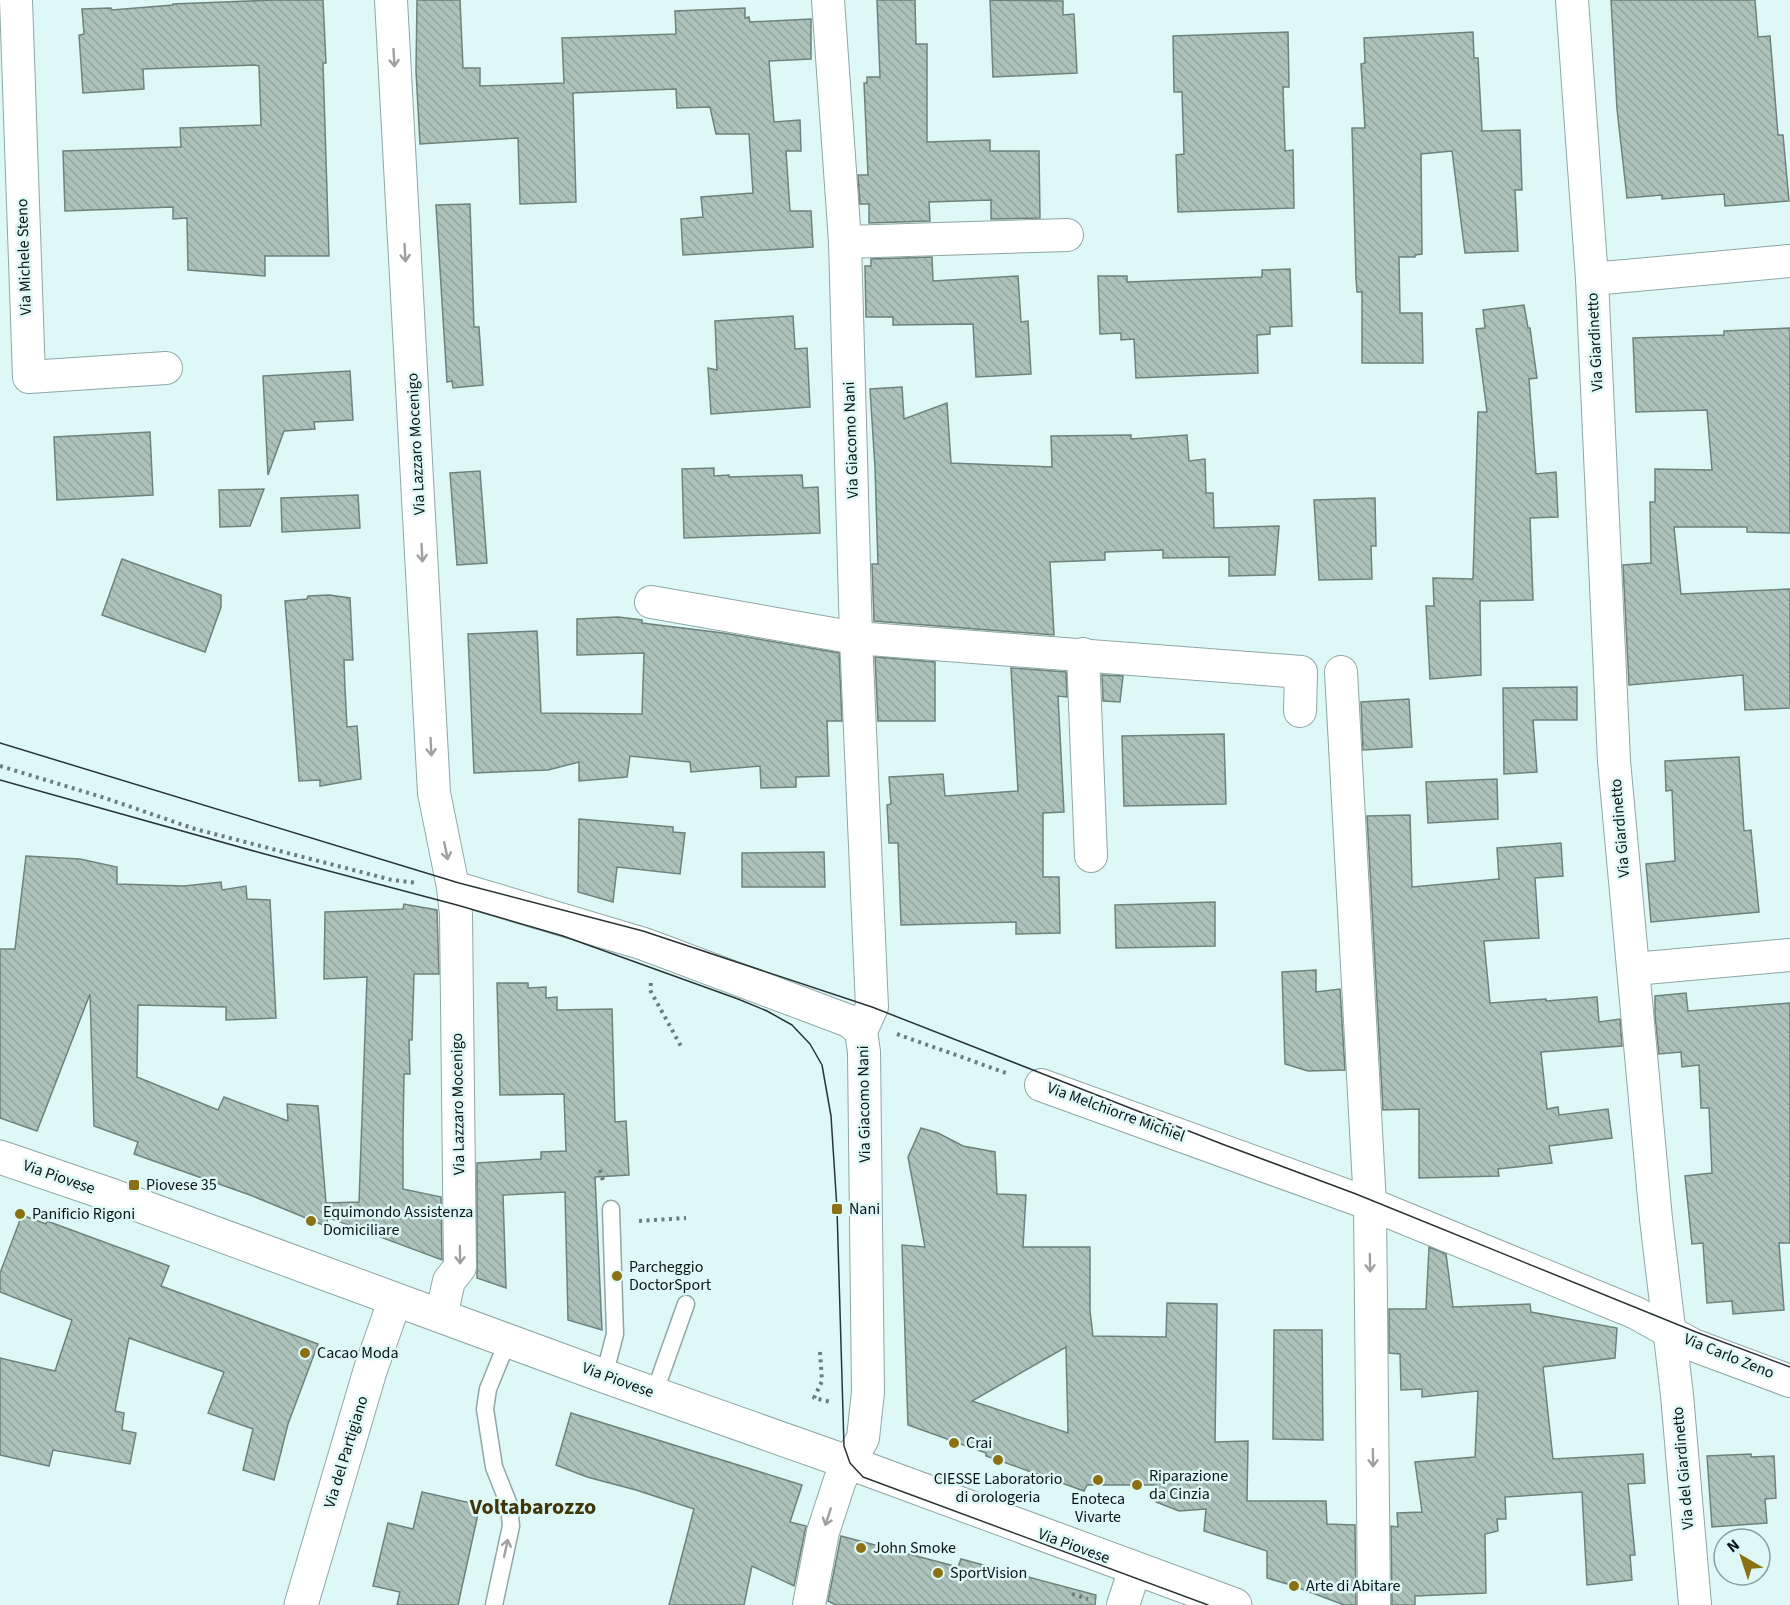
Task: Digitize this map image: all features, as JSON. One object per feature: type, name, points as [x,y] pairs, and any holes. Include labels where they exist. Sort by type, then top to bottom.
[{"type":"main road","name":"Via Piovese","points":[[0,1157],[111,1195],[654,1394],[850,1462],[1235,1605]]},
{"type":"main road","name":"Via del Partigiano","points":[[301,1605],[370,1371],[395,1300]]},
{"type":"street","name":"Via Michele Steno","points":[[16,0],[29,377],[166,368]]},
{"type":"street","name":"Via Lazzaro Mocenigo","points":[[391,0],[434,793],[453,887],[456,915],[460,1267],[449,1281],[441,1316]]},
{"type":"street","name":"Via Giacomo Nani","points":[[810,1605],[823,1532],[840,1480],[863,1438],[868,1392],[864,1052],[861,1031],[872,1007],[856,638],[845,242],[828,0]]},
{"type":"street","name":"Via Giardinetto","points":[[1572,0],[1592,279],[1614,761],[1668,1330]]},
{"type":"street","points":[[845,242],[1067,235]]},
{"type":"street","points":[[1592,279],[1790,261]]},
{"type":"street","points":[[651,602],[856,638],[1301,672],[1300,711]]},
{"type":"street","points":[[1083,654],[1091,856]]},
{"type":"street","points":[[1341,672],[1370,1204],[1374,1605]]},
{"type":"street","points":[[453,887],[662,951],[849,1021],[861,1031]]},
{"type":"street","points":[[1634,969],[1790,956]]},
{"type":"street","name":"Via Melchiorre Michiel","points":[[1041,1085],[1370,1204]]},
{"type":"street","points":[[1370,1204],[1636,1313],[1668,1330]]},
{"type":"street","name":"Via Carlo Zeno","points":[[1668,1330],[1693,1345],[1790,1381]]},
{"type":"street","name":"Via del Giardinetto","points":[[1668,1330],[1677,1395],[1695,1605]]},
{"type":"street","points":[[1123,1605],[1135,1569]]},
{"type":"lane","points":[[604,1376],[615,1334],[611,1215]]},
{"type":"lane","points":[[654,1394],[686,1304]]},
{"type":"lane","points":[[494,1605],[511,1526],[509,1505],[494,1467],[485,1409],[488,1389],[508,1340]]},
{"type":"path","points":[[0,766],[105,798],[195,829],[314,861],[392,880],[453,887]]},
{"type":"path","points":[[662,951],[651,978],[650,990],[682,1048]]},
{"type":"path","name":"Via Melchiorre Michiel","points":[[861,1031],[876,1029],[891,1031],[1041,1085]]},
{"type":"path","points":[[611,1215],[686,1218]]},
{"type":"path","points":[[820,1352],[822,1381],[814,1398],[833,1402]]},
{"type":"building","points":[[323,0],[329,256],[265,256],[265,276],[188,270],[187,218],[173,219],[173,207],[65,211],[63,151],[181,147],[180,128],[261,125],[259,66],[255,65],[143,69],[144,89],[83,93],[79,35],[84,34],[82,9],[111,8],[112,10],[173,4]]},
{"type":"building","points":[[417,0],[460,0],[463,68],[480,68],[480,86],[564,83],[562,38],[676,34],[675,11],[745,8],[745,18],[749,17],[750,22],[811,19],[811,59],[769,61],[774,122],[800,120],[801,151],[786,151],[790,211],[811,211],[813,247],[683,255],[681,219],[703,217],[701,197],[753,193],[749,134],[716,134],[710,107],[677,108],[676,89],[573,93],[576,202],[520,204],[518,138],[420,144],[416,71]]},
{"type":"building","points":[[877,0],[915,0],[916,44],[927,44],[927,142],[990,140],[990,151],[1039,151],[1040,218],[991,219],[991,200],[929,202],[930,221],[869,223],[869,204],[860,204],[858,175],[868,175],[864,83],[867,83],[867,77],[880,77]]},
{"type":"building","points":[[990,0],[1063,1],[1063,15],[1074,14],[1077,73],[993,77]]},
{"type":"building","points":[[1611,0],[1755,0],[1758,37],[1770,36],[1778,135],[1783,135],[1789,201],[1725,206],[1724,194],[1662,199],[1662,195],[1627,198],[1617,109]]},
{"type":"building","points":[[1288,32],[1289,87],[1283,87],[1285,151],[1293,150],[1294,208],[1178,212],[1176,155],[1184,154],[1182,92],[1174,92],[1173,36]]},
{"type":"building","points":[[1473,32],[1474,58],[1478,58],[1482,131],[1520,130],[1522,190],[1515,190],[1518,251],[1465,253],[1452,151],[1421,154],[1422,254],[1415,255],[1415,257],[1399,257],[1400,313],[1422,313],[1423,363],[1362,363],[1362,292],[1357,292],[1356,279],[1352,128],[1365,128],[1361,64],[1365,63],[1364,38]]},
{"type":"building","points":[[470,204],[474,327],[479,327],[483,385],[453,388],[452,381],[447,382],[436,205]]},
{"type":"building","points":[[932,257],[933,281],[1018,276],[1021,322],[1028,321],[1031,374],[976,377],[973,324],[893,325],[893,317],[866,317],[865,266],[871,266],[871,259]]},
{"type":"building","points":[[1290,269],[1292,326],[1270,327],[1270,334],[1257,335],[1258,373],[1136,378],[1134,339],[1121,340],[1121,333],[1100,334],[1098,276],[1127,276],[1127,282],[1262,277],[1262,270]]},
{"type":"building","points":[[1524,305],[1528,328],[1530,328],[1537,378],[1529,379],[1536,474],[1556,472],[1558,517],[1530,518],[1533,600],[1480,601],[1481,675],[1430,679],[1426,606],[1434,606],[1433,578],[1473,579],[1478,412],[1487,412],[1476,329],[1485,328],[1483,310]]},
{"type":"building","points":[[793,316],[795,349],[807,348],[810,407],[711,414],[708,368],[717,370],[715,321]]},
{"type":"building","points":[[1790,328],[1790,533],[1747,532],[1747,527],[1674,527],[1681,594],[1790,589],[1790,708],[1745,710],[1743,675],[1629,685],[1623,565],[1651,563],[1650,502],[1655,502],[1655,469],[1712,470],[1707,410],[1636,412],[1633,338],[1724,335],[1724,331]]},
{"type":"building","points":[[350,371],[353,420],[314,422],[315,429],[284,431],[268,475],[263,376]]},
{"type":"building","points":[[902,387],[904,419],[947,403],[951,463],[1052,467],[1051,436],[1131,435],[1131,439],[1187,435],[1189,461],[1205,459],[1206,493],[1213,493],[1214,528],[1279,526],[1275,575],[1229,576],[1229,557],[1163,558],[1163,550],[1105,552],[1105,560],[1050,562],[1054,635],[874,621],[872,564],[878,564],[870,389]]},
{"type":"building","points":[[150,432],[153,495],[57,500],[54,437]]},
{"type":"building","points":[[714,468],[714,476],[802,475],[803,488],[818,487],[820,533],[684,538],[682,469]]},
{"type":"building","points":[[480,471],[487,563],[457,565],[450,473]]},
{"type":"building","points":[[264,489],[250,526],[220,527],[219,490]]},
{"type":"building","points":[[358,495],[360,528],[282,532],[281,498]]},
{"type":"building","points":[[1375,498],[1376,546],[1371,546],[1372,579],[1319,580],[1314,500]]},
{"type":"building","points":[[122,559],[221,595],[221,607],[205,652],[102,615]]},
{"type":"building","points":[[329,595],[350,598],[353,660],[344,660],[347,727],[357,726],[361,779],[320,786],[320,780],[299,781],[285,601],[307,599],[308,596]]},
{"type":"building","points":[[618,617],[642,620],[642,623],[723,633],[839,653],[842,721],[827,721],[829,776],[796,777],[796,787],[761,788],[760,766],[691,772],[690,762],[630,756],[627,777],[579,781],[579,762],[548,770],[474,773],[468,634],[537,631],[541,713],[642,714],[644,653],[577,655],[577,619]]},
{"type":"building","points":[[875,657],[935,662],[935,721],[878,721]]},
{"type":"building","points":[[1011,668],[1066,672],[1067,697],[1058,696],[1064,812],[1043,813],[1043,877],[1059,877],[1060,933],[1016,934],[1016,922],[901,925],[898,843],[889,843],[887,805],[891,804],[889,777],[943,774],[945,796],[1018,791]]},
{"type":"building","points":[[1102,675],[1123,676],[1120,702],[1103,701]]},
{"type":"building","points":[[1577,687],[1577,720],[1533,720],[1537,772],[1504,774],[1503,688]]},
{"type":"building","points":[[1409,699],[1412,747],[1363,750],[1361,702]]},
{"type":"building","points":[[1224,734],[1226,804],[1124,806],[1122,736]]},
{"type":"building","points":[[1739,757],[1744,831],[1751,830],[1759,912],[1651,922],[1646,864],[1675,861],[1672,790],[1666,791],[1665,761]]},
{"type":"building","points":[[1497,779],[1498,819],[1428,823],[1426,782]]},
{"type":"building","points":[[1410,815],[1412,887],[1499,879],[1497,848],[1561,843],[1563,876],[1535,878],[1539,938],[1484,941],[1490,1003],[1597,997],[1599,1022],[1620,1019],[1622,1046],[1541,1052],[1547,1109],[1558,1107],[1559,1115],[1608,1109],[1612,1138],[1549,1146],[1552,1163],[1498,1169],[1499,1176],[1419,1178],[1419,1109],[1383,1110],[1367,816]]},
{"type":"building","points":[[579,819],[673,827],[673,832],[685,833],[680,874],[617,867],[613,902],[578,892]]},
{"type":"building","points":[[824,852],[825,887],[742,887],[742,853]]},
{"type":"building","points":[[26,856],[80,859],[117,867],[117,884],[184,886],[221,882],[222,890],[246,886],[247,899],[270,900],[276,1018],[226,1020],[226,1007],[138,1005],[137,1077],[218,1110],[224,1097],[288,1121],[287,1104],[318,1106],[326,1203],[359,1202],[367,977],[324,979],[325,912],[403,909],[404,904],[437,910],[439,974],[414,974],[412,1040],[409,1040],[410,1074],[404,1074],[403,1189],[441,1197],[442,1260],[327,1217],[328,1227],[250,1195],[134,1154],[138,1142],[94,1126],[90,994],[37,1131],[0,1118],[0,949],[15,949]]},
{"type":"building","points":[[1215,902],[1215,946],[1116,948],[1115,905]]},
{"type":"building","points":[[1316,970],[1316,992],[1340,989],[1345,1070],[1308,1071],[1285,1064],[1282,972]]},
{"type":"building","points":[[497,983],[528,983],[528,988],[546,987],[546,998],[557,997],[557,1010],[612,1009],[615,1122],[626,1121],[629,1175],[595,1177],[602,1330],[568,1320],[565,1192],[503,1195],[506,1288],[477,1278],[477,1163],[541,1159],[541,1152],[566,1151],[564,1094],[500,1095]]},
{"type":"building","points":[[1686,993],[1688,1011],[1790,1003],[1790,1243],[1779,1243],[1784,1310],[1733,1314],[1732,1301],[1707,1303],[1703,1243],[1692,1244],[1685,1176],[1712,1173],[1709,1108],[1701,1108],[1699,1065],[1682,1067],[1681,1052],[1659,1054],[1655,1015],[1655,996]]},
{"type":"building","points":[[921,1128],[938,1133],[963,1146],[995,1152],[997,1194],[1026,1195],[1023,1247],[1090,1247],[1090,1311],[1093,1336],[1166,1337],[1167,1303],[1217,1304],[1215,1442],[1248,1441],[1247,1501],[1326,1501],[1327,1524],[1355,1525],[1356,1605],[1344,1605],[1267,1578],[1267,1551],[1204,1531],[1206,1509],[1179,1511],[1156,1502],[1156,1485],[1087,1485],[1084,1491],[908,1425],[902,1245],[925,1247],[908,1157]],"holes":[[[1066,1347],[1068,1433],[972,1401]]]},
{"type":"building","points":[[22,1215],[46,1224],[47,1221],[169,1266],[161,1286],[318,1344],[288,1424],[274,1480],[243,1470],[253,1429],[208,1413],[224,1372],[129,1338],[115,1411],[124,1413],[122,1430],[136,1433],[130,1464],[53,1450],[49,1466],[0,1455],[0,1358],[55,1371],[72,1320],[0,1292],[0,1273]]},
{"type":"building","points":[[1429,1247],[1446,1254],[1453,1307],[1530,1304],[1531,1312],[1617,1328],[1615,1358],[1543,1367],[1553,1459],[1643,1454],[1645,1483],[1628,1484],[1635,1555],[1630,1555],[1632,1580],[1587,1585],[1582,1492],[1505,1497],[1506,1519],[1497,1519],[1498,1531],[1485,1534],[1486,1593],[1415,1596],[1415,1605],[1392,1605],[1391,1526],[1398,1527],[1397,1513],[1422,1512],[1415,1462],[1475,1457],[1478,1391],[1422,1397],[1422,1389],[1401,1390],[1400,1354],[1389,1353],[1389,1309],[1426,1309]]},
{"type":"building","points":[[1274,1330],[1322,1330],[1323,1440],[1273,1439]]},
{"type":"building","points":[[571,1413],[802,1485],[790,1522],[806,1526],[794,1586],[752,1566],[744,1605],[669,1605],[694,1509],[587,1477],[556,1465]]},
{"type":"building","points":[[1751,1454],[1751,1457],[1774,1456],[1776,1498],[1765,1499],[1767,1523],[1712,1527],[1707,1456]]},
{"type":"building","points":[[422,1492],[480,1505],[458,1605],[397,1605],[400,1592],[373,1586],[388,1523],[413,1529]]},
{"type":"building","points":[[841,1536],[958,1567],[961,1559],[1096,1595],[1095,1605],[836,1605],[828,1601]]},
{"type":"tram line","points":[[0,743],[459,883],[643,931],[872,1007],[1356,1194],[1696,1332],[1790,1367]]},
{"type":"tram line","points":[[0,780],[563,936],[738,999],[792,1025],[810,1044],[822,1065],[831,1116],[837,1209],[844,1446],[850,1463],[863,1477],[1208,1605]]},
{"type":"place","name":"Piovese 35","points":[[134,1185]]},
{"type":"place","name":"Nani","points":[[837,1209]]},
{"type":"place","name":"Panificio Rigoni","points":[[20,1214]]},
{"type":"place","name":"Equimondo Assistenza Domiciliare","points":[[311,1221]]},
{"type":"place","name":"Parcheggio DoctorSport","points":[[617,1276]]},
{"type":"place","name":"Cacao Moda","points":[[305,1353]]},
{"type":"place","name":"Crai","points":[[954,1443]]},
{"type":"place","name":"CIESSE Laboratorio di orologeria","points":[[998,1460]]},
{"type":"place","name":"Enoteca Vivarte","points":[[1098,1480]]},
{"type":"place","name":"Riparazione da Cinzia","points":[[1137,1485]]},
{"type":"place","name":"John Smoke","points":[[861,1548]]},
{"type":"place","name":"SportVision","points":[[938,1573]]},
{"type":"place","name":"Arte di Abitare","points":[[1294,1586]]},
{"type":"district","name":"Voltabarozzo","points":[[533,1507]]}]
